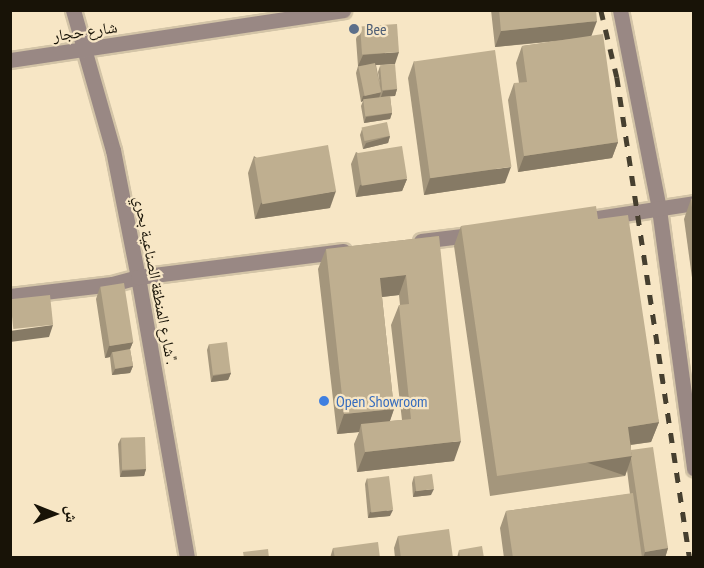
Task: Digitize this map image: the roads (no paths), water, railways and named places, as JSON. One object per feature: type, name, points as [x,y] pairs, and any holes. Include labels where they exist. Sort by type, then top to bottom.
[{"type":"street","name":"شارع المنطقة الصناعية بحري\".","points":[[74,10],[112,150],[138,277],[187,558]]},
{"type":"street","name":"شارع حجار","points":[[10,60],[343,10]]},
{"type":"street","points":[[620,10],[658,209],[693,469]]},
{"type":"street","points":[[566,223],[693,203]]},
{"type":"street","points":[[411,242],[494,232]]},
{"type":"street","points":[[10,296],[112,284],[138,277],[364,248]]},
{"type":"railway","points":[[601,10],[617,77],[690,558]]},
{"type":"place","name":"Bee","points":[[354,29]]},
{"type":"place","name":"Open Showroom","points":[[324,401]]}]
